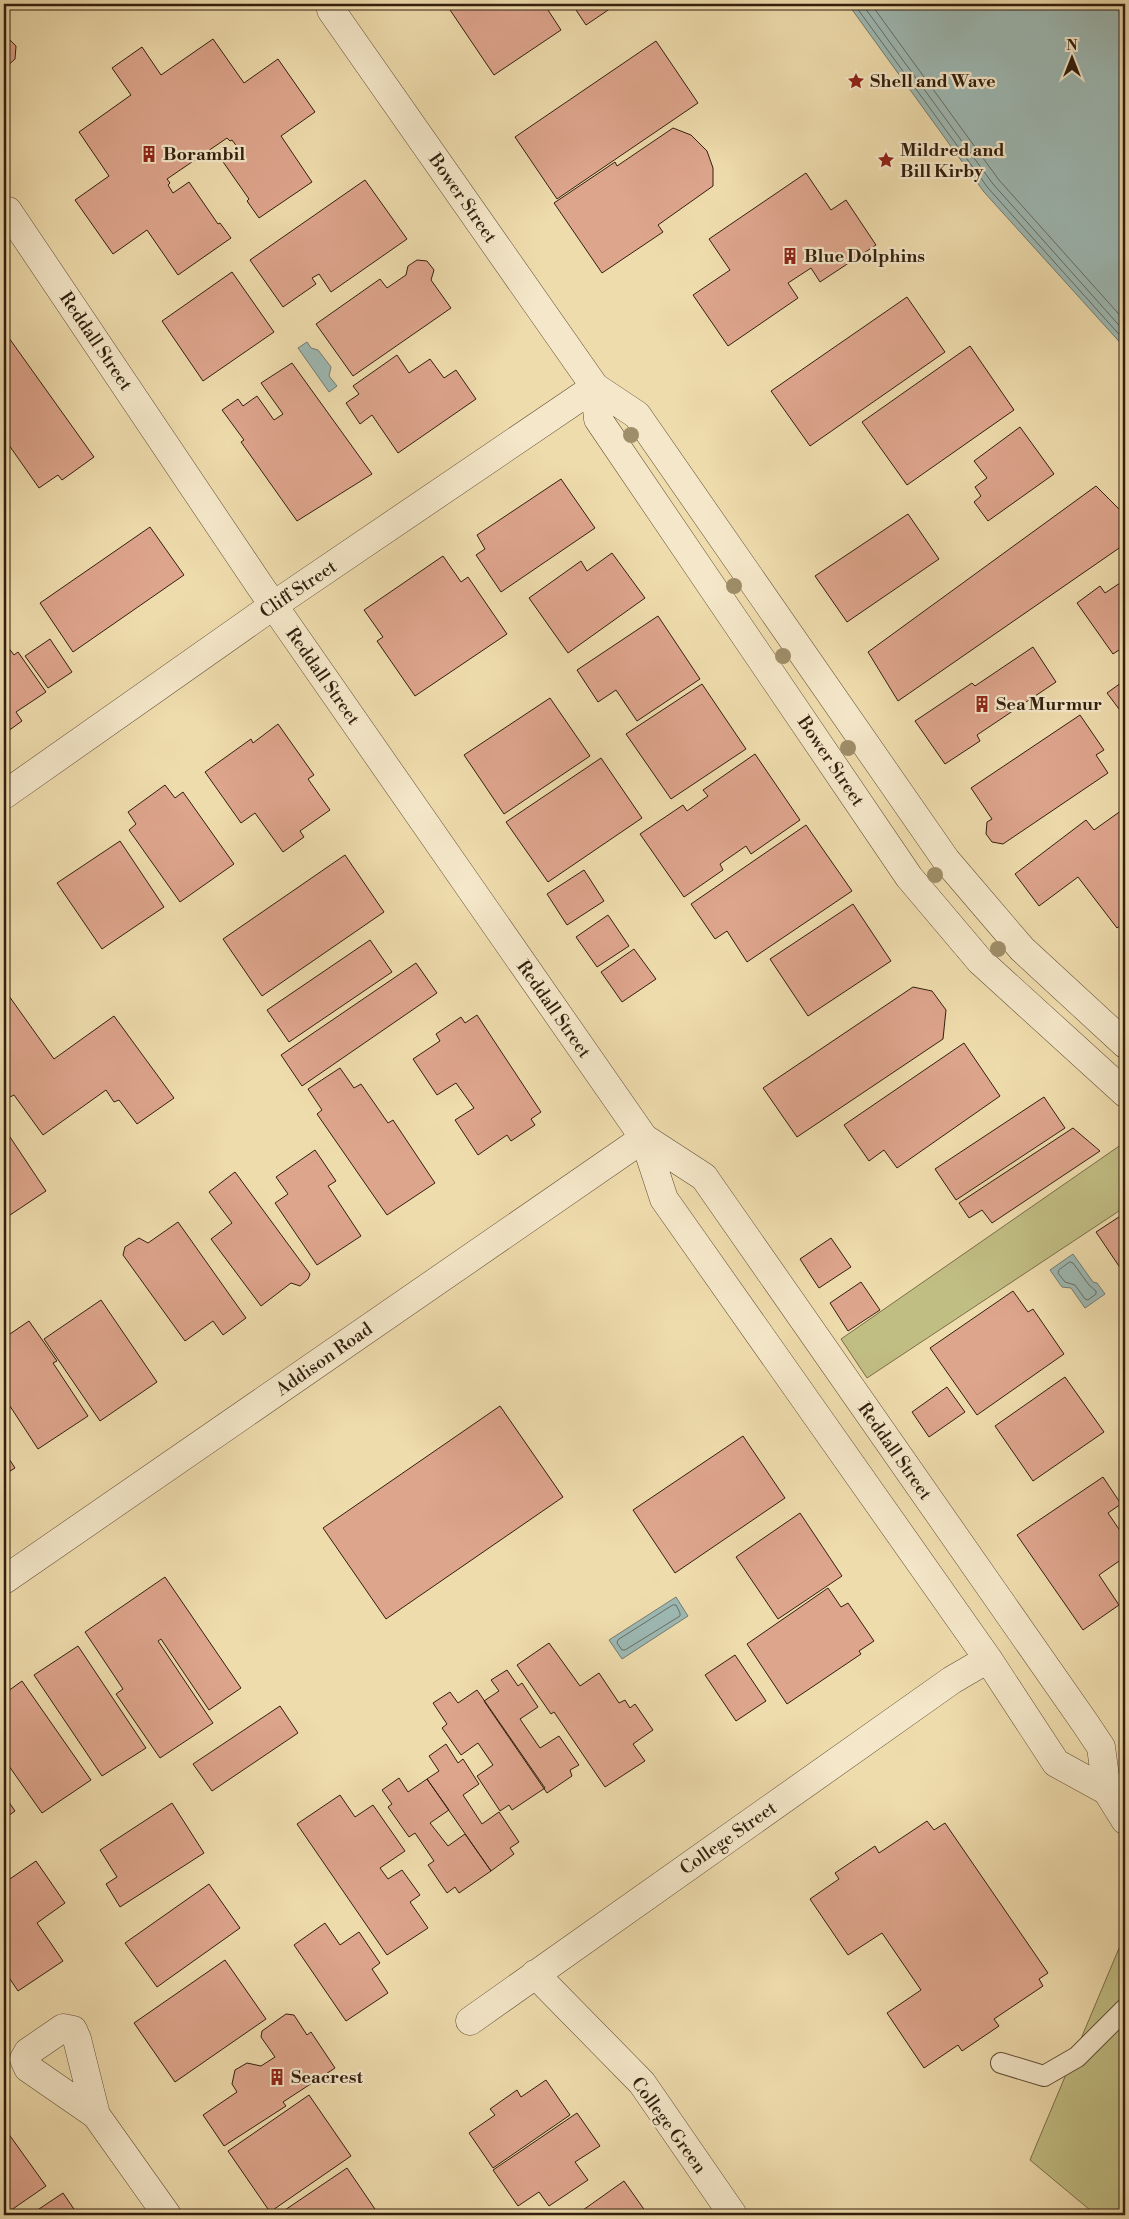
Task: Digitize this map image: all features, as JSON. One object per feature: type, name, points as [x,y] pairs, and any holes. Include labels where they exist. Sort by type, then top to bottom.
[{"type":"street","name":"Bower Street","points":[[331,10],[595,387],[637,416],[946,860],[1022,949],[1125,1044]]},
{"type":"street","name":"Reddall Street","points":[[8,211],[274,605],[644,1138],[664,1199],[988,1659],[1056,1762],[1107,1791]]},
{"type":"street","name":"Bower Street","points":[[595,387],[598,419],[909,877],[980,961],[1125,1093]]},
{"type":"street","name":"Cliff Street","points":[[4,795],[274,605],[595,387]]},
{"type":"street","name":"Reddall Street","points":[[644,1138],[704,1177],[1101,1747],[1107,1791],[1125,1820]]},
{"type":"street","name":"Addison Road","points":[[4,1580],[644,1138]]},
{"type":"street","name":"College Street","points":[[470,2021],[952,1680],[988,1659]]},
{"type":"street","points":[[1107,1791],[1125,1761]]},
{"type":"street","name":"College Green","points":[[536,1974],[642,2083],[733,2215]]},
{"type":"street","points":[[96,2115],[167,2215]]},
{"type":"lane","points":[[1001,2063],[1044,2076],[1077,2057],[1125,2009]]},
{"type":"shaded area","points":[[1125,1142],[1125,1207],[867,1378],[841,1339]]},
{"type":"shaded area","points":[[1125,1934],[1125,2215],[1096,2215],[1030,2160]]},
{"type":"water","points":[[848,4],[1125,4],[1125,348],[984,192]]},
{"type":"water","points":[[307,342],[311,348],[318,350],[331,367],[329,376],[337,386],[329,392],[298,348]]},
{"type":"water","points":[[1073,1254],[1093,1282],[1097,1283],[1105,1294],[1085,1308],[1071,1288],[1062,1287],[1050,1270]]},
{"type":"water","points":[[676,1597],[688,1616],[622,1659],[609,1640]]},
{"type":"building","points":[[446,4],[557,4],[548,10],[561,30],[494,75]]},
{"type":"building","points":[[572,4],[617,4],[586,25]]},
{"type":"building","points":[[4,34],[16,46],[15,59],[4,69]]},
{"type":"building","name":"Borambil","points":[[213,39],[244,83],[278,59],[315,112],[281,136],[312,182],[259,218],[247,201],[249,199],[221,159],[238,148],[232,140],[230,141],[227,138],[167,179],[173,193],[189,182],[218,224],[220,223],[231,238],[178,275],[147,230],[113,254],[75,200],[109,176],[79,132],[131,95],[112,68],[142,47],[161,75]]},
{"type":"building","points":[[656,41],[698,103],[557,199],[515,137]]},
{"type":"building","points":[[673,128],[691,135],[707,151],[713,168],[713,186],[658,225],[663,232],[602,273],[554,203],[615,162],[617,166]]},
{"type":"building","name":"Blue Dolphins","points":[[806,173],[831,210],[846,200],[876,245],[820,282],[811,268],[788,283],[798,298],[728,346],[693,295],[730,270],[709,239]]},
{"type":"building","points":[[365,180],[407,239],[331,292],[319,274],[312,278],[316,284],[283,307],[250,260]]},
{"type":"building","points":[[417,260],[427,261],[434,270],[431,280],[451,308],[353,376],[316,324],[380,279],[387,288],[406,275],[408,266]]},
{"type":"building","points":[[232,272],[274,332],[203,381],[162,321]]},
{"type":"building","points":[[907,297],[945,352],[810,446],[771,391]]},
{"type":"building","points":[[4,331],[94,457],[62,480],[58,475],[39,488],[4,438]]},
{"type":"building","points":[[970,346],[1014,410],[907,485],[862,422]]},
{"type":"building","points":[[397,355],[409,373],[430,359],[444,378],[456,370],[476,399],[398,453],[372,415],[360,424],[346,403],[359,394],[353,386]]},
{"type":"building","points":[[292,363],[372,474],[297,521],[241,442],[244,440],[222,410],[238,399],[243,406],[257,396],[274,420],[283,414],[261,383]]},
{"type":"building","points":[[1020,427],[1054,474],[988,521],[974,502],[981,496],[975,487],[987,478],[974,461]]},
{"type":"building","points":[[561,479],[595,528],[501,592],[476,555],[485,549],[477,535]]},
{"type":"building","points":[[1096,486],[1125,515],[1125,544],[898,701],[868,652]]},
{"type":"building","points":[[908,514],[939,559],[847,622],[815,576]]},
{"type":"building","points":[[150,527],[184,575],[73,652],[40,603]]},
{"type":"building","points":[[612,553],[645,598],[568,653],[529,598],[581,561],[587,571]]},
{"type":"building","points":[[443,556],[461,582],[468,577],[507,634],[415,696],[377,641],[383,637],[364,610]]},
{"type":"building","points":[[1120,583],[1125,590],[1125,646],[1113,654],[1077,603],[1100,586],[1105,593]]},
{"type":"building","points":[[658,616],[700,679],[637,721],[616,690],[598,702],[577,670]]},
{"type":"building","points":[[50,639],[72,672],[48,688],[25,656]]},
{"type":"building","points":[[4,642],[14,655],[18,652],[46,692],[16,712],[22,721],[4,734]]},
{"type":"building","name":"Sea Murmur","points":[[1033,647],[1056,682],[977,735],[980,741],[945,764],[915,721],[972,683],[975,686]]},
{"type":"building","points":[[1125,680],[1125,717],[1107,693]]},
{"type":"building","points":[[702,684],[746,749],[671,799],[626,734]]},
{"type":"building","points":[[550,698],[590,756],[504,814],[464,755]]},
{"type":"building","points":[[1080,715],[1104,750],[1096,755],[1108,773],[1003,844],[992,842],[986,834],[987,822],[992,819],[971,788]]},
{"type":"building","points":[[278,724],[314,775],[308,779],[330,810],[300,831],[304,837],[283,852],[255,813],[241,823],[205,772],[251,739],[253,743]]},
{"type":"building","points":[[755,754],[800,820],[751,854],[746,846],[720,864],[723,870],[684,897],[640,834],[683,805],[687,811],[708,796],[703,790]]},
{"type":"building","points":[[601,758],[642,818],[548,882],[506,822]]},
{"type":"building","points":[[165,785],[175,798],[183,792],[234,864],[180,902],[129,830],[136,824],[128,812]]},
{"type":"building","points":[[1125,808],[1125,922],[1117,928],[1078,877],[1039,906],[1015,874],[1086,820],[1094,830]]},
{"type":"building","points":[[806,825],[852,891],[747,962],[727,931],[715,939],[691,904]]},
{"type":"building","points":[[120,841],[164,907],[102,949],[57,883]]},
{"type":"building","points":[[345,855],[384,912],[262,996],[223,939]]},
{"type":"building","points":[[584,870],[604,901],[567,925],[547,894]]},
{"type":"building","points":[[853,904],[891,961],[808,1016],[770,959]]},
{"type":"building","points":[[608,915],[629,946],[597,967],[576,937]]},
{"type":"building","points":[[370,940],[392,972],[289,1042],[267,1010]]},
{"type":"building","points":[[634,949],[656,979],[622,1002],[601,972]]},
{"type":"building","points":[[416,963],[437,993],[302,1086],[281,1055]]},
{"type":"building","points":[[913,987],[932,991],[946,1010],[943,1039],[797,1137],[763,1088]]},
{"type":"building","points":[[4,989],[54,1059],[114,1016],[174,1098],[137,1124],[119,1100],[114,1102],[106,1090],[43,1135],[14,1095],[4,1100]]},
{"type":"building","points":[[477,1015],[541,1112],[531,1119],[535,1125],[511,1141],[507,1135],[478,1155],[455,1120],[474,1108],[456,1083],[437,1095],[413,1059],[440,1041],[436,1034],[461,1017],[465,1023]]},
{"type":"building","points":[[964,1043],[1000,1096],[897,1168],[884,1150],[869,1161],[844,1125]]},
{"type":"building","points":[[340,1068],[354,1088],[361,1084],[388,1123],[393,1120],[435,1183],[387,1215],[317,1114],[322,1110],[308,1089]]},
{"type":"building","points":[[1044,1097],[1065,1128],[956,1200],[935,1169]]},
{"type":"building","points":[[4,1128],[46,1191],[4,1219]]},
{"type":"building","points":[[1073,1128],[1100,1151],[992,1223],[982,1210],[969,1218],[959,1203]]},
{"type":"building","points":[[315,1150],[336,1181],[328,1186],[361,1236],[317,1265],[275,1203],[288,1194],[276,1177]]},
{"type":"building","points":[[235,1172],[310,1274],[308,1279],[300,1286],[291,1283],[261,1306],[211,1239],[232,1223],[209,1192]]},
{"type":"building","points":[[1125,1213],[1125,1275],[1096,1232]]},
{"type":"building","points":[[178,1222],[246,1318],[223,1335],[213,1321],[185,1341],[123,1255],[125,1247],[139,1238],[148,1243]]},
{"type":"building","points":[[831,1238],[851,1267],[819,1288],[800,1259]]},
{"type":"building","points":[[861,1282],[880,1310],[848,1331],[830,1303]]},
{"type":"building","points":[[1013,1291],[1028,1312],[1033,1309],[1064,1354],[977,1415],[930,1348]]},
{"type":"building","points":[[101,1300],[157,1382],[100,1421],[44,1339]]},
{"type":"building","points":[[29,1321],[57,1361],[53,1363],[88,1416],[38,1449],[4,1397],[4,1338]]},
{"type":"building","points":[[1065,1377],[1104,1432],[1033,1481],[995,1426]]},
{"type":"building","points":[[947,1387],[965,1412],[929,1437],[912,1412]]},
{"type":"building","points":[[500,1406],[563,1497],[386,1619],[323,1528]]},
{"type":"building","points":[[743,1436],[785,1498],[675,1573],[633,1510]]},
{"type":"building","points":[[4,1451],[15,1468],[4,1475]]},
{"type":"building","points":[[1103,1477],[1121,1504],[1108,1513],[1125,1538],[1125,1557],[1099,1575],[1119,1605],[1083,1630],[1017,1535]]},
{"type":"building","points":[[800,1513],[842,1576],[778,1619],[736,1557]]},
{"type":"building","points":[[165,1577],[241,1688],[209,1710],[161,1639],[158,1641],[213,1723],[160,1758],[116,1694],[123,1689],[85,1632]]},
{"type":"building","points":[[828,1588],[841,1607],[848,1603],[874,1641],[859,1651],[861,1654],[787,1704],[747,1644]]},
{"type":"building","points":[[549,1643],[580,1686],[599,1673],[619,1703],[625,1700],[630,1708],[635,1704],[653,1730],[633,1744],[645,1761],[605,1787],[554,1712],[551,1714],[517,1665]]},
{"type":"building","points":[[78,1646],[146,1748],[102,1776],[34,1675]]},
{"type":"building","points":[[735,1655],[766,1701],[736,1721],[705,1675]]},
{"type":"building","points":[[507,1670],[518,1686],[522,1683],[538,1707],[520,1719],[540,1748],[559,1736],[579,1765],[570,1770],[572,1776],[547,1793],[484,1701],[499,1691],[491,1680]]},
{"type":"building","points":[[22,1681],[91,1780],[42,1813],[4,1759],[4,1712],[8,1710],[4,1704],[4,1694]]},
{"type":"building","points":[[477,1690],[545,1788],[512,1810],[509,1805],[500,1811],[477,1776],[493,1765],[478,1743],[461,1755],[442,1728],[447,1724],[433,1703],[450,1692],[458,1703]]},
{"type":"building","points":[[280,1706],[298,1733],[212,1791],[193,1764]]},
{"type":"building","points":[[446,1744],[458,1763],[463,1759],[479,1784],[463,1795],[482,1824],[499,1812],[519,1842],[510,1848],[514,1854],[491,1871],[427,1779],[439,1771],[429,1756]]},
{"type":"building","points":[[399,1778],[408,1792],[427,1779],[449,1810],[430,1823],[448,1846],[465,1834],[491,1871],[459,1893],[455,1887],[447,1893],[428,1865],[434,1861],[415,1833],[409,1837],[388,1807],[392,1804],[382,1790]]},
{"type":"building","points":[[4,1795],[15,1811],[4,1819]]},
{"type":"building","points":[[340,1795],[355,1817],[373,1805],[405,1851],[380,1868],[388,1879],[402,1870],[420,1895],[410,1902],[428,1928],[387,1955],[297,1824]]},
{"type":"building","points":[[172,1803],[204,1853],[120,1907],[106,1884],[117,1877],[100,1850]]},
{"type":"building","points":[[927,1821],[934,1830],[945,1823],[1048,1973],[1039,1979],[1043,1986],[994,2019],[999,2026],[962,2051],[958,2045],[924,2068],[887,2013],[921,1990],[882,1933],[848,1955],[810,1899],[839,1879],[835,1873],[875,1846],[879,1853]]},
{"type":"building","points":[[36,1861],[65,1903],[37,1923],[63,1961],[18,1991],[4,1970],[4,1883]]},
{"type":"building","points":[[209,1884],[240,1928],[157,1987],[125,1943]]},
{"type":"building","points":[[325,1923],[340,1945],[359,1932],[380,1963],[372,1969],[388,1993],[346,2021],[294,1945]]},
{"type":"building","points":[[225,1960],[266,2019],[175,2082],[134,2023]]},
{"type":"building","name":"Seacrest","points":[[286,2014],[294,2015],[307,2035],[311,2032],[335,2068],[283,2102],[286,2106],[224,2146],[203,2115],[237,2092],[232,2084],[235,2070],[247,2063],[261,2066],[275,2057],[261,2037],[262,2031]]},
{"type":"building","points":[[546,2080],[570,2115],[493,2168],[469,2133],[495,2115],[490,2109],[517,2090],[521,2097]]},
{"type":"building","points":[[309,2095],[351,2156],[270,2212],[228,2151]]},
{"type":"building","points":[[577,2113],[600,2146],[575,2162],[588,2180],[549,2206],[539,2192],[518,2206],[493,2170]]},
{"type":"building","points":[[8,2133],[46,2186],[4,2215],[4,2137]]},
{"type":"building","points":[[347,2168],[379,2215],[285,2215],[282,2212]]},
{"type":"building","points":[[624,2181],[648,2215],[576,2215]]},
{"type":"building","points":[[63,2193],[78,2215],[30,2215]]},
{"type":"place","name":"Shell and Wave","points":[[856,81]]},
{"type":"place","name":"Borambil","points":[[149,154]]},
{"type":"place","name":"Mildred and Bill Kirby","points":[[886,160]]},
{"type":"place","name":"Blue Dolphins","points":[[790,256]]},
{"type":"place","name":"Sea Murmur","points":[[982,704]]},
{"type":"place","name":"Seacrest","points":[[277,2077]]}]
